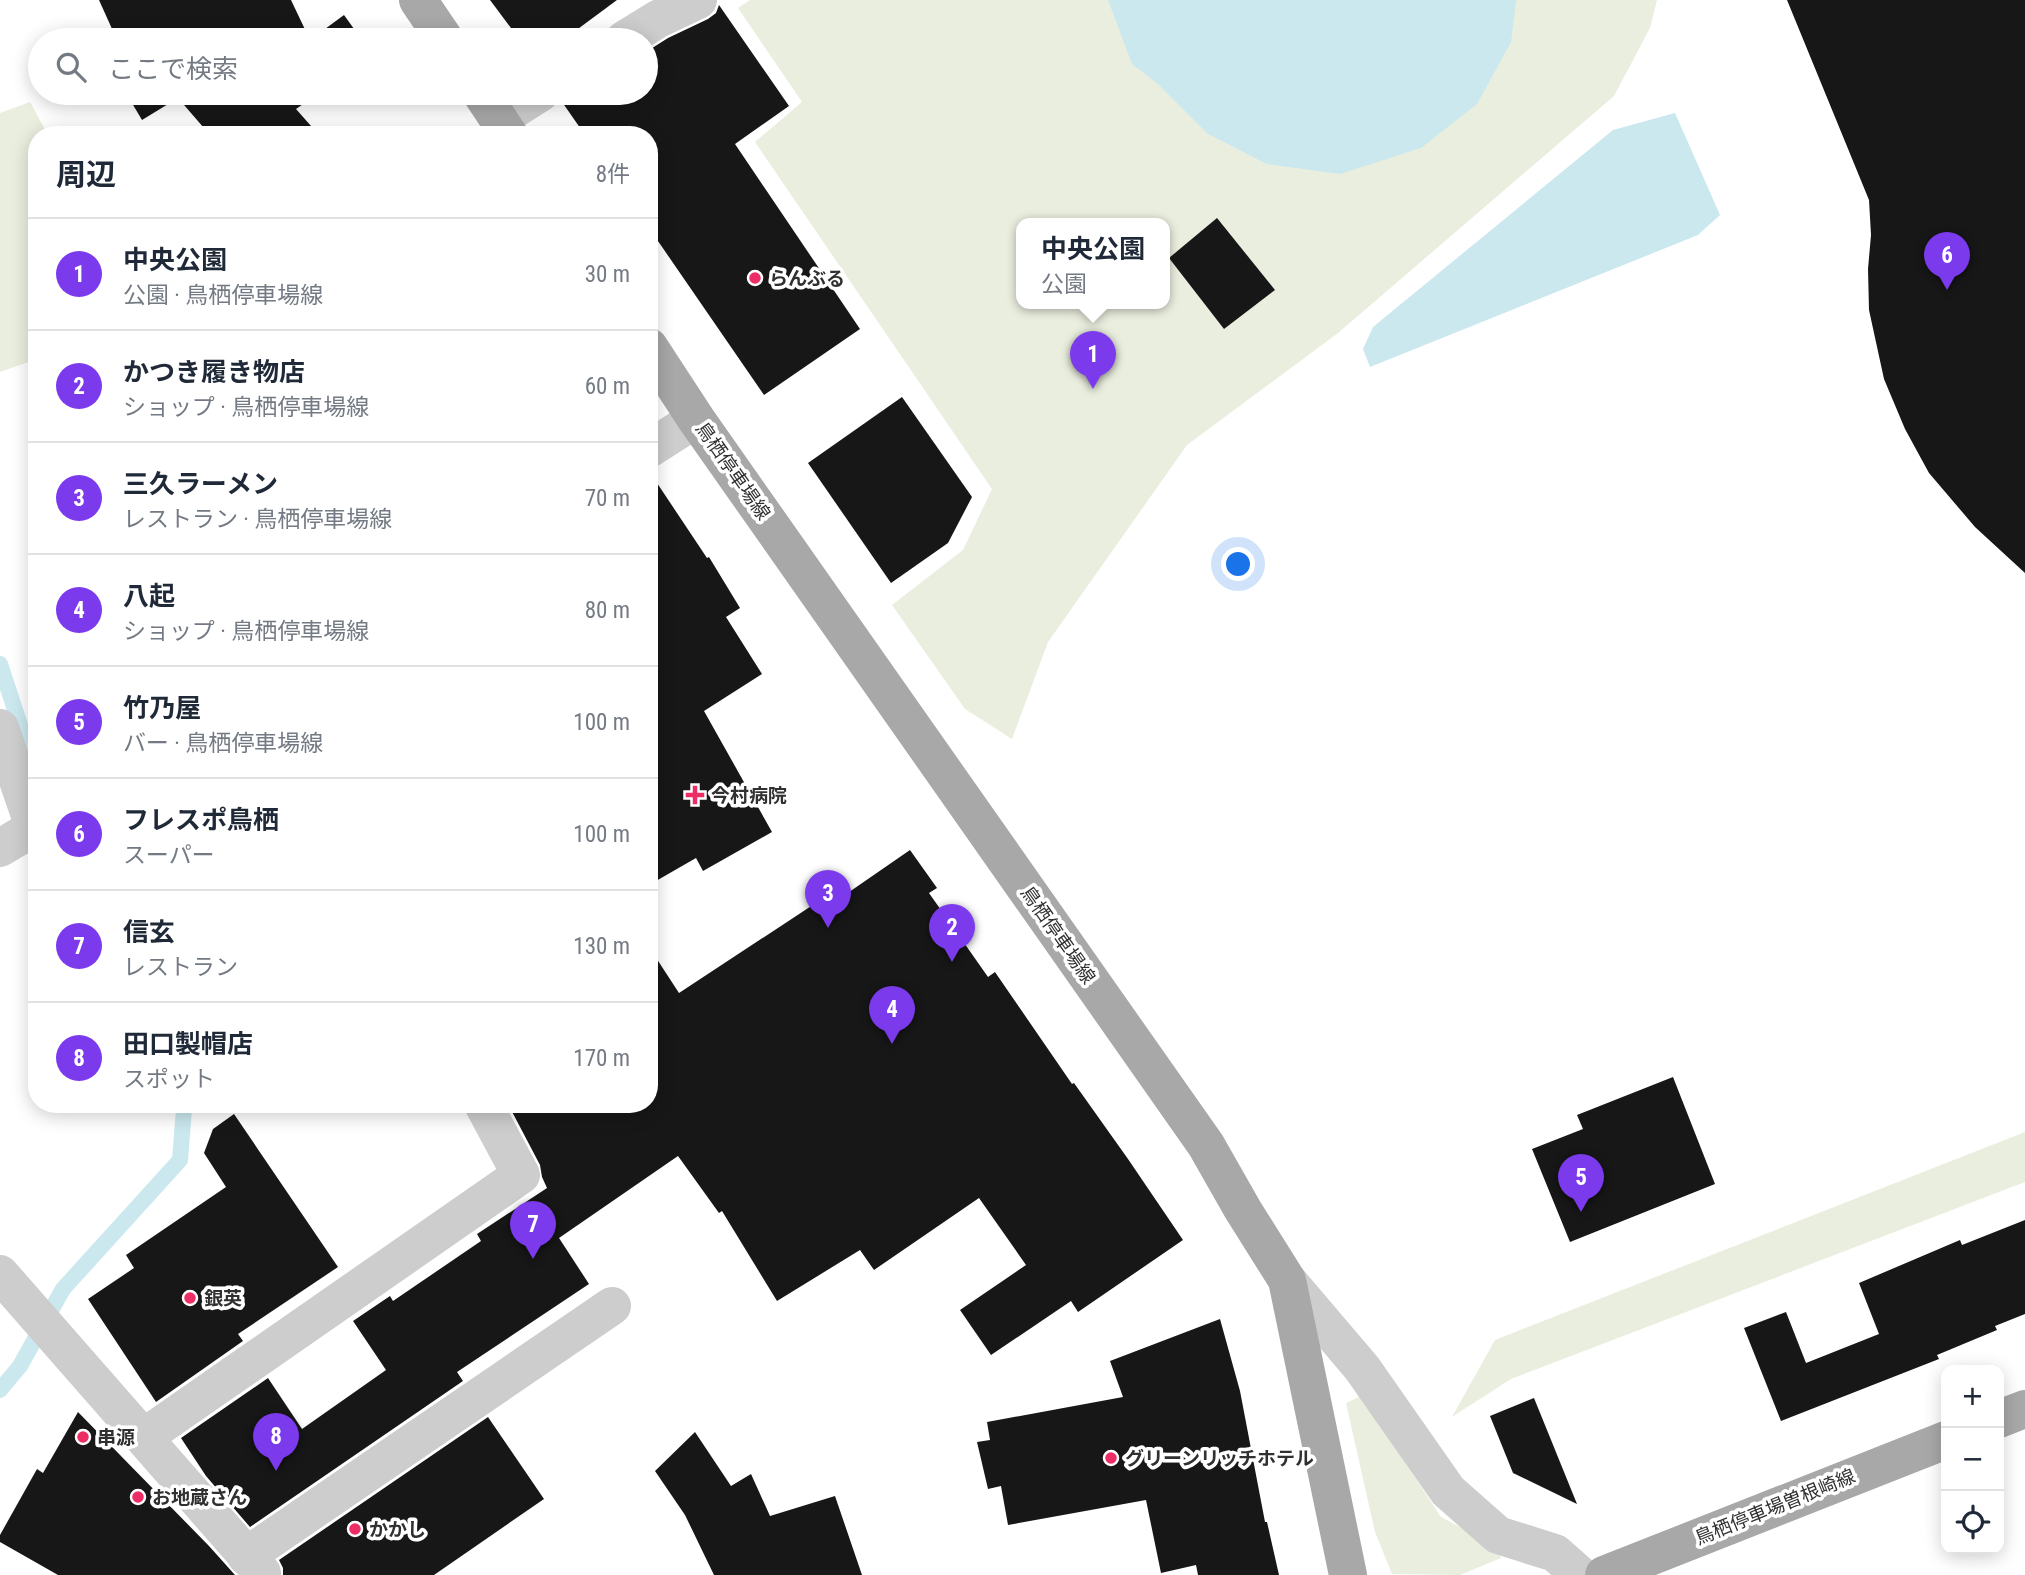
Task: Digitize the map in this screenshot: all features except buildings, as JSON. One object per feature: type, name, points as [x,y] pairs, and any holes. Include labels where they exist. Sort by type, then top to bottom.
[{"type":"main road","points":[[418,0],[437,28]]},
{"type":"main road","name":"鳥栖停車場線","points":[[658,361],[696,419],[1206,1145],[1287,1280],[1348,1575]]},
{"type":"main road","points":[[2004,1417],[2025,1409]]},
{"type":"main road","name":"鳥栖停車場曽根崎線","points":[[1604,1575],[1941,1442]]},
{"type":"street","points":[[643,28],[698,0]]},
{"type":"street","points":[[496,116],[517,105]]},
{"type":"street","points":[[658,443],[696,419]]},
{"type":"street","points":[[0,728],[28,805]]},
{"type":"street","points":[[0,848],[28,832]]},
{"type":"street","points":[[144,1437],[521,1175],[488,1113]]},
{"type":"street","points":[[0,1274],[254,1565],[612,1306]]},
{"type":"street","points":[[1287,1280],[1362,1367],[1447,1491],[1498,1535],[1555,1553],[1580,1575]]},
{"type":"green space","points":[[750,0],[1657,0],[1650,28],[1614,96],[1338,333],[1187,445],[1048,642],[1012,739],[965,709],[892,605],[963,550],[992,489],[755,142],[802,102],[738,8]]},
{"type":"green space","points":[[28,103],[43,126],[28,126],[28,362],[0,372],[0,113]]},
{"type":"green space","points":[[2025,1132],[2025,1182],[1511,1379],[1452,1417],[1495,1340]]},
{"type":"green space","points":[[1361,1396],[1441,1517],[1498,1547],[1501,1558],[1460,1575],[1392,1574],[1375,1532],[1346,1403]]},
{"type":"water","points":[[1108,0],[1516,0],[1511,42],[1477,104],[1421,148],[1340,174],[1267,164],[1208,134],[1158,84],[1132,64]]},
{"type":"water","points":[[1675,113],[1720,215],[1698,235],[1370,367],[1363,349],[1373,327],[1613,130]]},
{"type":"waterway","points":[[0,664],[28,750]]},
{"type":"waterway","points":[[0,1390],[20,1366],[63,1289],[180,1160],[184,1113]]},
{"type":"place","name":"らんぶる","points":[[755,278]]},
{"type":"place","name":"フレスポ鳥栖","points":[[1947,290]]},
{"type":"place","name":"中央公園","points":[[1093,389]]},
{"type":"place","name":"今村病院","points":[[695,795]]},
{"type":"place","name":"三久ラーメン","points":[[828,928]]},
{"type":"place","name":"かつき履き物店","points":[[952,962]]},
{"type":"place","name":"八起","points":[[892,1044]]},
{"type":"place","name":"竹乃屋","points":[[1581,1212]]},
{"type":"place","name":"信玄","points":[[533,1259]]},
{"type":"place","name":"銀英","points":[[190,1298]]},
{"type":"place","name":"串源","points":[[83,1437]]},
{"type":"place","name":"グリーンリッチホテル","points":[[1111,1458]]},
{"type":"place","name":"田口製帽店","points":[[276,1471]]},
{"type":"place","name":"お地蔵さん","points":[[138,1497]]},
{"type":"place","name":"かかし","points":[[355,1529]]}]
